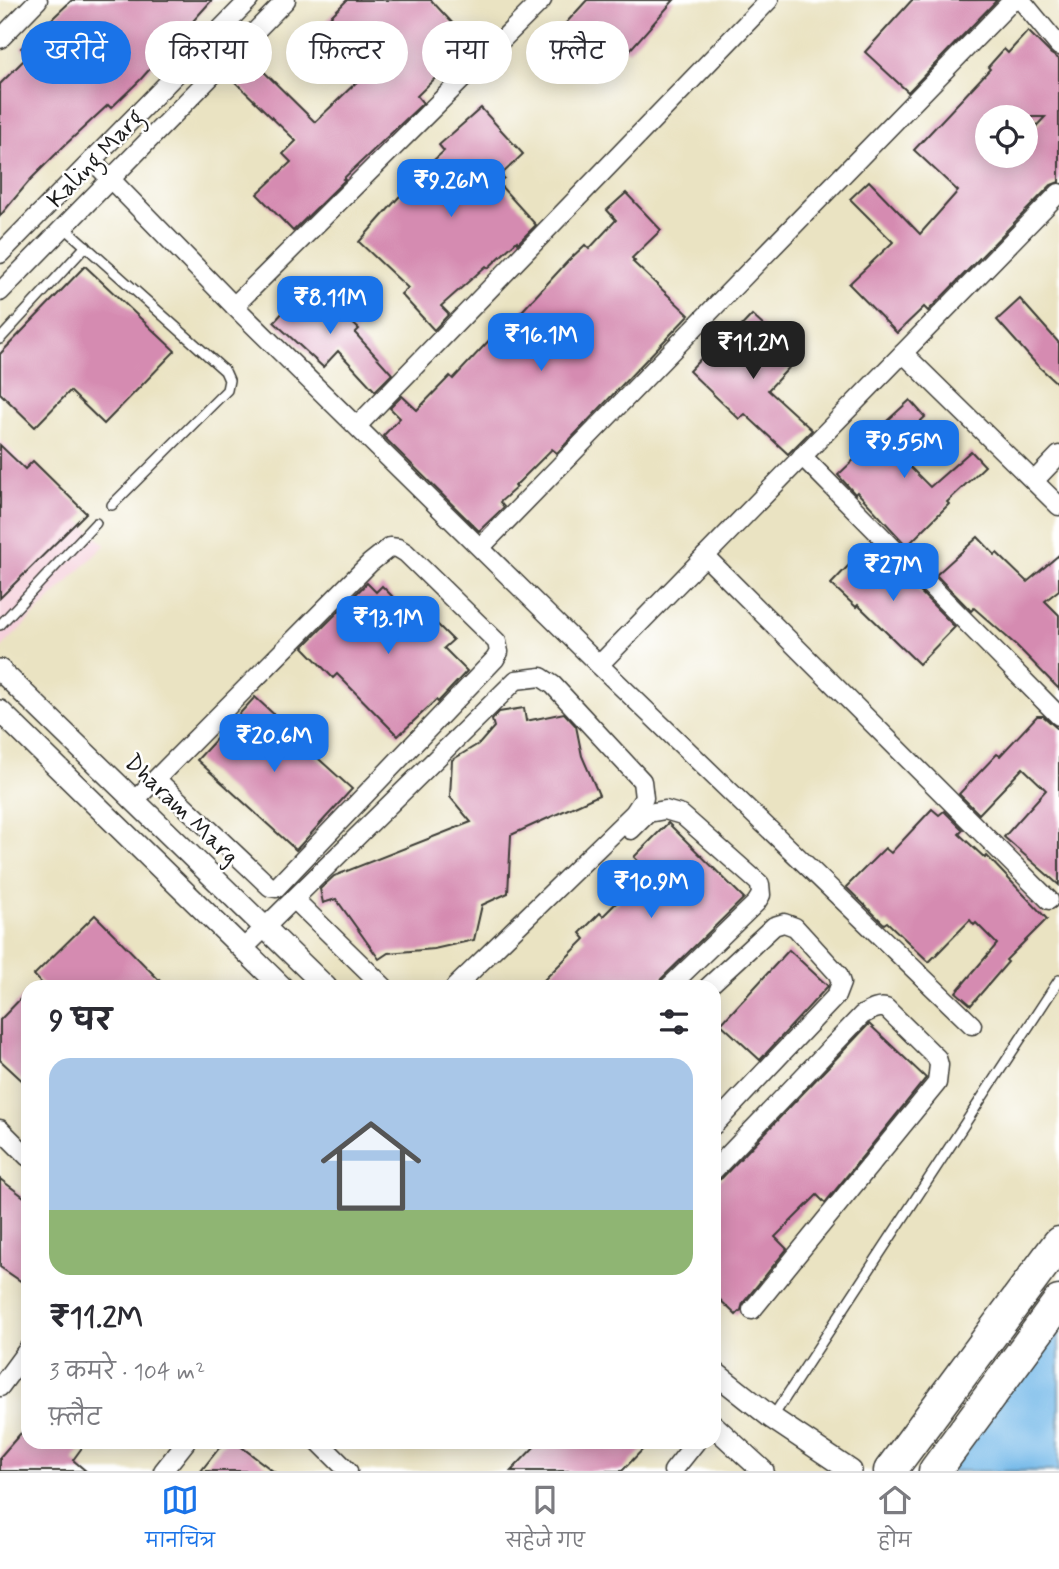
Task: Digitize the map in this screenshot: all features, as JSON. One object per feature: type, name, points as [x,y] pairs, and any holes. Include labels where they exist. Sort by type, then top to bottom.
[{"type":"highway","points":[[890,1471],[1059,1243]]},
{"type":"highway","points":[[934,1471],[1059,1302]]},
{"type":"street","points":[[0,39],[38,0]]},
{"type":"street","name":"Kaling Marg","points":[[0,254],[249,0]]},
{"type":"street","name":"Kaling Marg","points":[[0,292],[286,0]]},
{"type":"street","points":[[234,306],[542,0]]},
{"type":"street","points":[[358,425],[769,0]]},
{"type":"street","points":[[481,547],[1013,0]]},
{"type":"street","points":[[1021,0],[1059,46]]},
{"type":"street","points":[[92,160],[234,306],[358,425],[599,665],[972,1025]]},
{"type":"street","points":[[599,665],[1059,193]]},
{"type":"street","points":[[903,353],[1059,506]]},
{"type":"street","points":[[1034,481],[1059,455]]},
{"type":"street","points":[[802,456],[1059,716]]},
{"type":"street","points":[[134,801],[370,563],[390,547],[406,553],[497,642],[499,652],[495,659],[276,888],[270,887],[156,779]]},
{"type":"street","points":[[705,556],[1049,900]]},
{"type":"street","name":"Dharam Marg","points":[[0,670],[319,980]]},
{"type":"street","points":[[243,949],[516,680],[541,677],[553,685],[642,781],[644,798],[634,813],[462,980]]},
{"type":"street","points":[[0,711],[275,980]]},
{"type":"street","points":[[474,980],[648,813],[665,810],[682,815],[760,884],[761,895],[756,904],[675,980]]},
{"type":"street","points":[[148,854],[166,832]]},
{"type":"street","points":[[294,899],[377,980]]},
{"type":"street","points":[[716,980],[774,926],[784,923],[796,927],[838,974],[841,983],[836,996],[721,1118]]},
{"type":"street","points":[[721,1163],[862,1015],[869,1011],[886,1008],[937,1058],[937,1083],[752,1310]]},
{"type":"street","points":[[0,1129],[21,1150]]},
{"type":"street","points":[[0,1387],[21,1358]]},
{"type":"street","points":[[721,1378],[772,1418],[851,1471]]},
{"type":"street","points":[[721,1432],[763,1471]]},
{"type":"street","points":[[163,1471],[180,1449]]},
{"type":"street","points":[[326,1449],[348,1471]]},
{"type":"street","points":[[673,1471],[690,1449]]},
{"type":"lane","points":[[64,226],[225,371],[229,380],[227,390],[112,505]]},
{"type":"lane","points":[[0,339],[86,246]]},
{"type":"lane","points":[[0,625],[96,523]]},
{"type":"lane","points":[[772,1418],[1059,980]]},
{"type":"shaded area","points":[[0,439],[105,545],[0,649]]},
{"type":"water","points":[[1059,1292],[1059,1471],[922,1471]]},
{"type":"building","points":[[72,0],[212,0],[193,21],[145,21],[145,74],[111,108],[108,105],[64,146],[0,216],[0,84],[21,63],[21,84],[131,84],[131,21],[50,21]]},
{"type":"building","points":[[347,0],[431,0],[451,21],[422,21],[422,84],[429,84],[417,96],[423,103],[293,231],[257,194],[291,162],[283,154],[296,141],[237,84],[272,84],[272,80],[315,122],[355,84],[408,84],[408,21],[326,21]]},
{"type":"building","points":[[587,0],[674,0],[629,51],[629,21],[568,21]]},
{"type":"building","points":[[912,0],[997,0],[908,92],[865,52]]},
{"type":"building","points":[[1028,31],[1059,59],[1059,182],[1051,185],[928,311],[924,307],[897,333],[849,284],[893,242],[850,199],[869,181],[920,234],[958,191],[914,150],[990,69],[988,67],[1004,49],[1008,53]]},
{"type":"building","points":[[481,108],[523,154],[501,175],[504,178],[498,183],[536,225],[441,306],[449,314],[434,330],[401,294],[408,288],[359,242],[407,188],[405,186],[444,151],[439,145]]},
{"type":"building","points":[[626,193],[661,230],[632,258],[635,261],[633,262],[689,315],[557,453],[552,449],[515,486],[517,487],[500,502],[504,507],[479,531],[383,436],[400,418],[390,408],[402,396],[417,410],[450,376],[453,379],[509,319],[512,322],[568,261],[585,245],[589,249],[616,220],[607,210]]},
{"type":"building","points":[[85,266],[175,351],[104,424],[70,391],[35,427],[0,393],[0,354]]},
{"type":"building","points":[[309,284],[359,329],[355,333],[392,374],[375,391],[338,351],[323,367],[274,322]]},
{"type":"building","points":[[1020,299],[1059,343],[1059,385],[1037,365],[997,320]]},
{"type":"building","points":[[752,315],[798,358],[768,390],[812,430],[788,454],[745,414],[739,419],[689,371],[711,348],[716,353]]},
{"type":"building","points":[[910,400],[925,417],[891,448],[930,487],[971,451],[985,466],[907,546],[838,475],[880,435],[876,431]]},
{"type":"building","points":[[0,445],[25,469],[33,461],[86,513],[0,598]]},
{"type":"building","points":[[978,537],[1027,582],[1059,555],[1059,590],[1045,601],[1059,615],[1059,689],[1017,646],[974,608],[971,611],[936,575]]},
{"type":"building","points":[[871,542],[955,627],[919,664],[858,605],[856,607],[831,584]]},
{"type":"building","points":[[367,583],[376,592],[382,586],[408,612],[416,603],[453,640],[444,648],[467,671],[438,702],[436,700],[398,736],[337,674],[333,678],[303,647]]},
{"type":"building","points":[[255,697],[352,789],[296,850],[197,760]]},
{"type":"building","points":[[524,708],[526,721],[564,713],[576,726],[582,756],[599,795],[511,835],[508,893],[482,905],[474,940],[434,949],[388,953],[379,959],[336,899],[323,903],[320,889],[334,876],[471,822],[450,797],[452,760],[480,743],[494,727],[492,720],[499,712]]},
{"type":"building","points":[[1037,716],[1043,716],[1059,730],[1059,885],[1004,837],[1046,790],[1023,768],[979,814],[959,794],[997,754],[1000,756]]},
{"type":"building","points":[[932,809],[939,815],[944,811],[963,830],[959,834],[985,858],[987,856],[1047,919],[1006,960],[1008,962],[971,1005],[956,992],[997,944],[976,923],[974,925],[970,920],[929,962],[846,887],[885,848],[891,853]]},
{"type":"building","points":[[668,823],[744,898],[661,980],[544,980],[585,939],[580,933],[600,913],[603,916],[648,871],[634,857]]},
{"type":"building","points":[[95,915],[159,980],[39,980],[34,975]]},
{"type":"building","points":[[789,950],[828,986],[760,1060],[721,1024]]},
{"type":"building","points":[[21,998],[21,1080],[0,1060],[0,1020]]},
{"type":"building","points":[[869,1024],[926,1078],[825,1203],[817,1195],[775,1237],[787,1249],[736,1315],[721,1301],[722,1178]]},
{"type":"building","points":[[0,1179],[21,1195],[21,1281],[0,1267]]},
{"type":"building","points":[[21,1433],[21,1449],[81,1449],[73,1460],[86,1471],[0,1471],[0,1457]]},
{"type":"building","points":[[218,1449],[244,1449],[273,1471],[201,1471]]},
{"type":"building","points":[[532,1449],[643,1449],[622,1471],[511,1471]]}]
